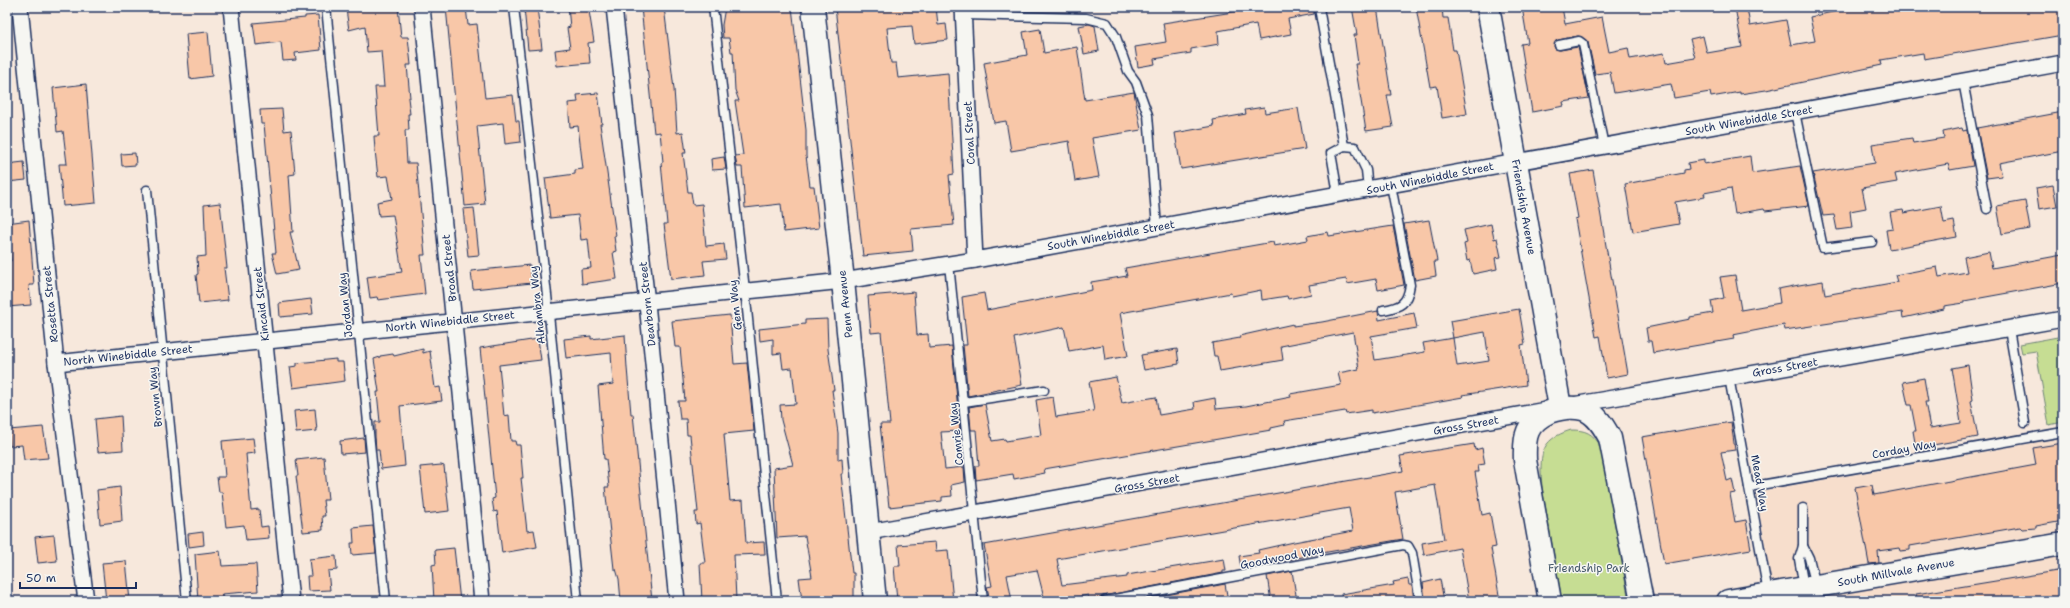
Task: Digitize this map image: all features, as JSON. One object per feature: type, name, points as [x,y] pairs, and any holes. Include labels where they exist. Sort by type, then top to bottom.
[{"type":"street","name":"Rosetta Street","points":[[20,7],[56,363],[86,601]]},
{"type":"street","name":"Kincaid Street","points":[[231,7],[291,601]]},
{"type":"street","name":"Broad Street","points":[[422,7],[482,601]]},
{"type":"street","name":"Dearborn Street","points":[[614,7],[647,303],[677,601]]},
{"type":"street","name":"Penn Avenue","points":[[812,7],[844,281],[875,601]]},
{"type":"street","name":"Friendship Avenue","points":[[1488,7],[1560,407]]},
{"type":"street","name":"Coral Street","points":[[964,11],[975,260]]},
{"type":"street","name":"South Winebiddle Street","points":[[844,281],[975,260],[2063,63]]},
{"type":"street","name":"North Winebiddle Street","points":[[56,363],[548,311],[647,303],[745,290],[844,281]]},
{"type":"street","name":"Gross Street","points":[[869,532],[1560,407],[2063,319]]},
{"type":"street","points":[[1550,601],[1525,460],[1524,446],[1528,430],[1536,418],[1560,407],[1583,409],[1602,424],[1610,438],[1642,601]]},
{"type":"street","name":"South Millvale Avenue","points":[[1733,601],[1768,594],[1811,592],[2063,544]]},
{"type":"lane","name":"Jordan Way","points":[[326,7],[386,601]]},
{"type":"lane","name":"Alhambra Way","points":[[514,7],[548,311],[578,601]]},
{"type":"lane","name":"Gem Way","points":[[713,7],[745,290],[777,601]]},
{"type":"lane","points":[[1319,8],[1344,146]]},
{"type":"lane","points":[[964,11],[1086,18],[1107,22],[1116,37],[1128,71],[1136,82],[1148,115],[1157,227]]},
{"type":"lane","points":[[1559,45],[1579,41],[1583,44],[1604,146]]},
{"type":"lane","points":[[1963,81],[1986,209]]},
{"type":"lane","points":[[1795,112],[1823,248],[1872,242]]},
{"type":"lane","points":[[1338,194],[1331,154],[1344,146],[1355,147],[1366,170],[1368,189]]},
{"type":"lane","points":[[1383,310],[1397,308],[1404,302],[1410,285],[1391,185]]},
{"type":"lane","name":"Brown Way","points":[[147,190],[187,601]]},
{"type":"lane","name":"Comrie Way","points":[[949,264],[983,601]]},
{"type":"lane","points":[[2010,329],[2025,423]]},
{"type":"lane","name":"Mead Way","points":[[1729,377],[1768,594]]},
{"type":"lane","points":[[964,402],[1044,390]]},
{"type":"lane","name":"Corday Way","points":[[1749,488],[2063,432]]},
{"type":"lane","points":[[1803,508],[1803,546],[1799,559],[1811,592]]},
{"type":"lane","name":"Goodwood Way","points":[[1104,601],[1403,545],[1408,546],[1412,553],[1420,601]]},
{"type":"lane","points":[[1803,546],[1810,558],[1811,592]]},
{"type":"shaded area","points":[[2063,438],[2063,601],[1775,601],[1756,492]]},
{"type":"green space","points":[[2063,336],[2063,422],[2049,425],[2036,351],[2022,353],[2020,344]]},
{"type":"green space","name":"Friendship Park","points":[[1571,430],[1588,433],[1600,445],[1629,601],[1562,601],[1542,487],[1541,467],[1543,451],[1547,445],[1552,439],[1560,434]]},
{"type":"building","points":[[356,7],[398,7],[401,37],[408,37],[411,65],[407,65],[410,114],[408,114],[409,130],[405,130],[407,163],[416,163],[425,255],[421,255],[425,294],[378,300],[377,297],[370,298],[367,277],[402,272],[393,215],[379,216],[377,202],[392,199],[388,176],[378,177],[375,150],[374,136],[379,136],[375,87],[384,87],[381,51],[367,52],[365,26],[349,30],[346,9]]},
{"type":"building","points":[[446,7],[466,7],[468,25],[477,24],[485,98],[513,95],[516,121],[519,121],[521,142],[505,144],[503,123],[477,126],[485,204],[465,206]]},
{"type":"building","points":[[524,7],[537,7],[542,49],[528,50]]},
{"type":"building","points":[[568,7],[588,7],[594,42],[588,43],[590,63],[557,66],[555,50],[570,48],[567,28],[570,27]]},
{"type":"building","points":[[641,7],[664,7],[674,89],[677,133],[683,132],[686,153],[683,153],[688,192],[691,192],[693,205],[702,204],[706,246],[724,244],[726,259],[703,261],[705,275],[671,279],[664,224],[667,224],[661,163],[663,162],[660,132],[654,133]]},
{"type":"building","points":[[725,7],[792,7],[806,130],[806,156],[810,186],[814,186],[819,228],[784,232],[781,204],[745,208],[742,167],[737,167],[735,156],[743,155],[735,101],[739,101],[735,90],[733,52],[731,52],[729,38],[723,38],[722,25]]},
{"type":"building","points":[[835,7],[936,7],[938,25],[946,24],[948,40],[914,44],[912,26],[887,28],[891,63],[896,63],[898,78],[948,73],[954,174],[949,175],[954,225],[911,229],[913,251],[863,256]]},
{"type":"building","points":[[1265,7],[1314,7],[1314,14],[1288,19],[1291,34],[1259,40],[1256,24],[1218,31],[1219,44],[1191,49],[1191,53],[1154,59],[1155,64],[1138,67],[1135,47],[1166,42],[1163,23]]},
{"type":"building","points":[[1352,7],[1377,7],[1391,95],[1387,95],[1393,127],[1366,131],[1355,64],[1358,64],[1354,35],[1357,35]]},
{"type":"building","points":[[1416,7],[1442,7],[1443,18],[1448,18],[1453,50],[1456,50],[1467,114],[1442,118],[1437,86],[1430,87]]},
{"type":"building","points":[[1522,7],[1562,7],[1565,24],[1602,17],[1609,52],[1628,48],[1630,59],[1664,53],[1666,63],[1695,58],[1690,39],[1703,36],[1707,53],[1742,47],[1735,7],[1747,7],[1750,26],[1786,20],[1791,45],[1815,41],[1810,17],[1846,9],[1846,7],[2063,7],[2063,35],[1924,59],[1923,53],[1881,60],[1882,65],[1766,90],[1740,94],[1740,92],[1711,97],[1710,92],[1674,98],[1671,84],[1614,93],[1610,72],[1595,74],[1588,42],[1582,37],[1578,36],[1558,40],[1554,46],[1555,49],[1560,50],[1578,47],[1589,98],[1563,102],[1564,106],[1532,112],[1521,44],[1528,43]]},
{"type":"building","points":[[318,15],[321,50],[295,53],[296,60],[283,61],[281,42],[256,45],[253,23],[305,18],[305,16]]},
{"type":"building","points":[[1089,24],[1095,26],[1099,51],[1084,54],[1079,26]]},
{"type":"building","points":[[1040,29],[1044,53],[1077,47],[1085,100],[1134,92],[1141,130],[1092,138],[1099,177],[1075,181],[1069,141],[1011,151],[1006,121],[994,123],[984,63],[1027,55],[1023,32]]},
{"type":"building","points":[[208,32],[212,76],[190,79],[186,34]]},
{"type":"building","points":[[86,84],[96,203],[63,206],[59,164],[67,164],[63,131],[57,132],[53,88]]},
{"type":"building","points":[[598,93],[602,124],[600,124],[616,236],[614,236],[616,251],[613,252],[617,279],[582,284],[581,269],[591,268],[588,239],[581,240],[578,215],[550,218],[545,178],[575,174],[575,170],[583,169],[578,126],[570,127],[568,103],[578,102],[577,95]]},
{"type":"building","points":[[1264,107],[1265,113],[1298,108],[1305,149],[1181,169],[1175,133],[1214,126],[1213,120],[1246,114],[1245,110]]},
{"type":"building","points":[[282,109],[284,131],[291,130],[295,174],[289,175],[293,232],[290,232],[299,270],[277,274],[272,253],[276,253],[264,124],[261,124],[260,110]]},
{"type":"building","points":[[2063,112],[2063,151],[1999,163],[2002,176],[1987,178],[1977,128]]},
{"type":"building","points":[[1962,128],[1963,131],[1967,130],[1973,166],[1950,170],[1948,164],[1895,174],[1897,182],[1862,188],[1866,208],[1850,211],[1852,228],[1837,230],[1834,215],[1823,216],[1813,173],[1875,163],[1872,144],[1912,138],[1913,143],[1944,138],[1943,132]]},
{"type":"building","points":[[135,153],[136,165],[122,166],[121,154]]},
{"type":"building","points":[[1750,156],[1752,173],[1800,166],[1809,206],[1765,211],[1764,209],[1735,214],[1731,188],[1704,193],[1705,197],[1675,202],[1679,224],[1633,232],[1625,184],[1684,173],[1684,170],[1689,169],[1688,163],[1704,160],[1704,164]]},
{"type":"building","points":[[724,157],[726,169],[712,170],[711,159]]},
{"type":"building","points":[[24,162],[26,180],[7,182],[7,164]]},
{"type":"building","points":[[1593,170],[1628,374],[1607,378],[1600,336],[1596,337],[1575,219],[1578,218],[1570,174]]},
{"type":"building","points":[[2053,185],[2057,206],[2039,209],[2036,188]]},
{"type":"building","points":[[2025,201],[2030,229],[2002,234],[1997,206]]},
{"type":"building","points":[[220,203],[227,268],[224,268],[228,300],[199,303],[196,275],[198,274],[197,257],[206,256],[204,205]]},
{"type":"building","points":[[1941,206],[1944,223],[1954,221],[1957,237],[1889,249],[1886,230],[1893,229],[1890,212],[1903,210],[1904,213]]},
{"type":"building","points":[[474,208],[479,255],[468,256],[463,209]]},
{"type":"building","points":[[29,220],[34,285],[29,285],[31,305],[7,307],[7,262],[11,261],[7,223]]},
{"type":"building","points":[[1429,220],[1437,261],[1434,261],[1436,276],[1415,280],[1404,224]]},
{"type":"building","points":[[1491,224],[1494,239],[1497,238],[1501,257],[1495,258],[1497,269],[1473,274],[1470,260],[1467,261],[1464,244],[1467,243],[1464,230]]},
{"type":"building","points":[[1393,226],[1404,285],[1378,290],[1376,279],[1347,284],[1346,279],[1309,285],[1311,294],[1288,299],[1287,296],[1262,300],[1261,290],[1232,296],[1231,293],[1120,313],[1128,356],[1105,360],[1103,345],[1069,351],[1064,327],[1014,338],[1022,385],[968,396],[963,345],[967,345],[962,297],[984,293],[987,310],[1092,290],[1091,282],[1127,276],[1125,268],[1273,242],[1274,246],[1308,240],[1307,236],[1328,232],[1329,236]]},
{"type":"building","points":[[1989,252],[1992,268],[2062,255],[2063,283],[1964,301],[1964,303],[1944,306],[1944,309],[1903,318],[1902,312],[1785,330],[1784,325],[1733,335],[1734,339],[1653,353],[1651,341],[1648,341],[1646,328],[1713,313],[1711,301],[1724,298],[1720,277],[1735,275],[1741,310],[1780,303],[1778,289],[1799,285],[1823,281],[1825,295],[1897,282],[1895,275],[1937,267],[1939,277],[1967,272],[1964,257]]},
{"type":"building","points":[[530,265],[532,283],[473,289],[471,271]]},
{"type":"building","points":[[914,292],[917,335],[928,334],[929,348],[952,346],[960,431],[941,432],[945,469],[964,467],[965,482],[951,485],[952,496],[942,497],[942,501],[889,507],[880,424],[890,424],[881,332],[871,333],[868,296]]},
{"type":"building","points":[[311,299],[313,314],[280,317],[279,303]]},
{"type":"building","points":[[1519,309],[1525,344],[1521,345],[1526,385],[1462,395],[1463,397],[1372,413],[1372,410],[1346,414],[1345,411],[1284,421],[1285,425],[1271,428],[1271,430],[1044,469],[1045,473],[1014,479],[1013,474],[976,480],[975,466],[979,466],[976,430],[971,430],[969,407],[985,404],[992,441],[1005,439],[1006,441],[1041,435],[1036,400],[1053,397],[1056,417],[1094,411],[1089,382],[1116,377],[1122,403],[1156,397],[1159,415],[1195,409],[1194,402],[1215,398],[1216,409],[1246,406],[1291,397],[1290,394],[1341,385],[1338,373],[1359,369],[1353,332],[1281,346],[1283,360],[1220,371],[1217,356],[1214,356],[1212,343],[1240,338],[1239,336],[1293,324],[1293,326],[1322,322],[1378,311],[1379,320],[1414,313],[1417,328],[1371,336],[1375,360],[1425,352],[1423,343],[1453,338],[1450,321]],"holes":[[[1485,332],[1489,361],[1457,366],[1453,338]]]},
{"type":"building","points":[[730,315],[734,364],[747,363],[754,431],[724,434],[730,501],[743,500],[746,543],[764,542],[765,554],[734,555],[736,600],[702,601],[700,563],[705,563],[700,523],[696,524],[695,512],[698,512],[690,435],[687,435],[686,419],[680,419],[678,401],[685,401],[680,347],[675,347],[672,321]]},
{"type":"building","points":[[827,319],[828,349],[838,433],[838,460],[842,459],[843,474],[841,474],[852,573],[854,573],[854,601],[802,601],[799,578],[812,577],[805,536],[777,538],[774,468],[793,465],[781,420],[780,405],[796,404],[792,368],[783,369],[781,353],[773,354],[773,339],[760,341],[759,329],[805,324],[805,320]]},
{"type":"building","points":[[625,335],[631,414],[633,414],[652,601],[621,601],[619,579],[616,569],[614,569],[605,487],[609,487],[606,459],[604,459],[598,386],[613,384],[611,353],[566,358],[564,339],[591,336],[591,339]]},
{"type":"building","points":[[538,339],[541,360],[499,365],[504,416],[509,415],[511,441],[515,441],[516,445],[520,445],[523,478],[521,478],[527,531],[534,530],[537,547],[502,553],[497,511],[494,512],[492,499],[495,498],[480,348]]},
{"type":"building","points":[[423,349],[423,353],[430,351],[435,388],[440,387],[442,401],[400,406],[405,466],[381,469],[379,450],[376,450],[375,437],[375,422],[380,422],[377,392],[379,392],[374,359],[380,356],[393,354],[394,356]]},
{"type":"building","points":[[1177,349],[1179,364],[1144,370],[1141,355]]},
{"type":"building","points":[[336,359],[336,362],[343,362],[345,381],[293,388],[290,367],[297,366],[297,363]]},
{"type":"building","points":[[1968,365],[1973,400],[1971,401],[1978,437],[1916,448],[1913,431],[1916,431],[1911,405],[1908,405],[1903,382],[1924,378],[1928,402],[1925,402],[1930,428],[1961,423],[1952,368]]},
{"type":"building","points":[[315,409],[317,431],[296,433],[294,411]]},
{"type":"building","points":[[121,416],[123,450],[98,452],[95,419]]},
{"type":"building","points":[[1731,422],[1735,450],[1721,452],[1727,481],[1732,479],[1735,493],[1730,494],[1735,522],[1746,520],[1751,549],[1664,564],[1642,437]]},
{"type":"building","points":[[43,427],[48,458],[24,460],[22,445],[10,446],[9,430]]},
{"type":"building","points":[[253,438],[255,453],[246,454],[251,510],[259,509],[261,527],[268,526],[269,538],[246,540],[244,525],[226,527],[222,492],[219,492],[217,477],[225,477],[222,441]]},
{"type":"building","points":[[364,438],[365,452],[341,454],[340,441]]},
{"type":"building","points":[[2063,443],[2063,521],[2036,526],[2036,528],[2022,529],[2020,527],[1910,546],[1910,550],[1900,551],[1899,548],[1878,551],[1879,563],[1869,564],[1855,488],[1872,485],[1874,495],[2036,465],[2033,448]]},
{"type":"building","points":[[1474,444],[1475,450],[1482,448],[1485,464],[1478,465],[1479,472],[1475,472],[1482,515],[1490,513],[1496,547],[1491,548],[1500,601],[1469,601],[1460,548],[1424,555],[1422,543],[1444,539],[1435,485],[1395,492],[1403,539],[1316,554],[1265,565],[1241,568],[1239,556],[1259,553],[1258,550],[1294,542],[1353,531],[1349,508],[1057,559],[1062,585],[1127,577],[1127,575],[1224,559],[1226,571],[1223,571],[1223,573],[1103,596],[1099,601],[1088,601],[1088,595],[1056,601],[1045,601],[1037,570],[1007,575],[1012,601],[990,601],[987,587],[992,586],[984,545],[1403,471],[1400,456]]},
{"type":"building","points":[[324,457],[328,500],[323,500],[325,516],[322,516],[323,530],[303,532],[296,476],[298,476],[296,460]]},
{"type":"building","points":[[444,466],[449,511],[425,514],[420,467]]},
{"type":"building","points":[[120,487],[122,521],[100,524],[97,490]]},
{"type":"building","points":[[373,526],[376,553],[352,555],[351,543],[354,543],[353,528]]},
{"type":"building","points":[[203,532],[204,545],[189,547],[188,534]]},
{"type":"building","points":[[54,535],[57,561],[38,563],[35,537]]},
{"type":"building","points":[[935,542],[936,551],[948,550],[953,601],[897,601],[894,566],[900,566],[898,545]]},
{"type":"building","points":[[454,548],[460,601],[434,601],[432,565],[436,564],[435,550]]},
{"type":"building","points":[[220,551],[222,566],[256,564],[258,591],[222,594],[222,600],[198,601],[195,554]]},
{"type":"building","points":[[336,556],[337,570],[328,571],[330,590],[308,591],[307,576],[311,576],[309,559]]},
{"type":"building","points":[[126,561],[130,601],[106,601],[102,563]]},
{"type":"building","points":[[2063,570],[2063,597],[2058,598],[2058,601],[1917,601],[1916,594]]},
{"type":"building","points":[[1292,571],[1297,601],[1271,601],[1267,576]]},
{"type":"building","points":[[1408,579],[1409,585],[1412,585],[1414,601],[1342,601],[1341,594],[1394,585],[1393,582]]},
{"type":"building","points":[[1440,579],[1444,601],[1425,601],[1423,583]]},
{"type":"building","points":[[1225,584],[1228,601],[1134,601]]}]
